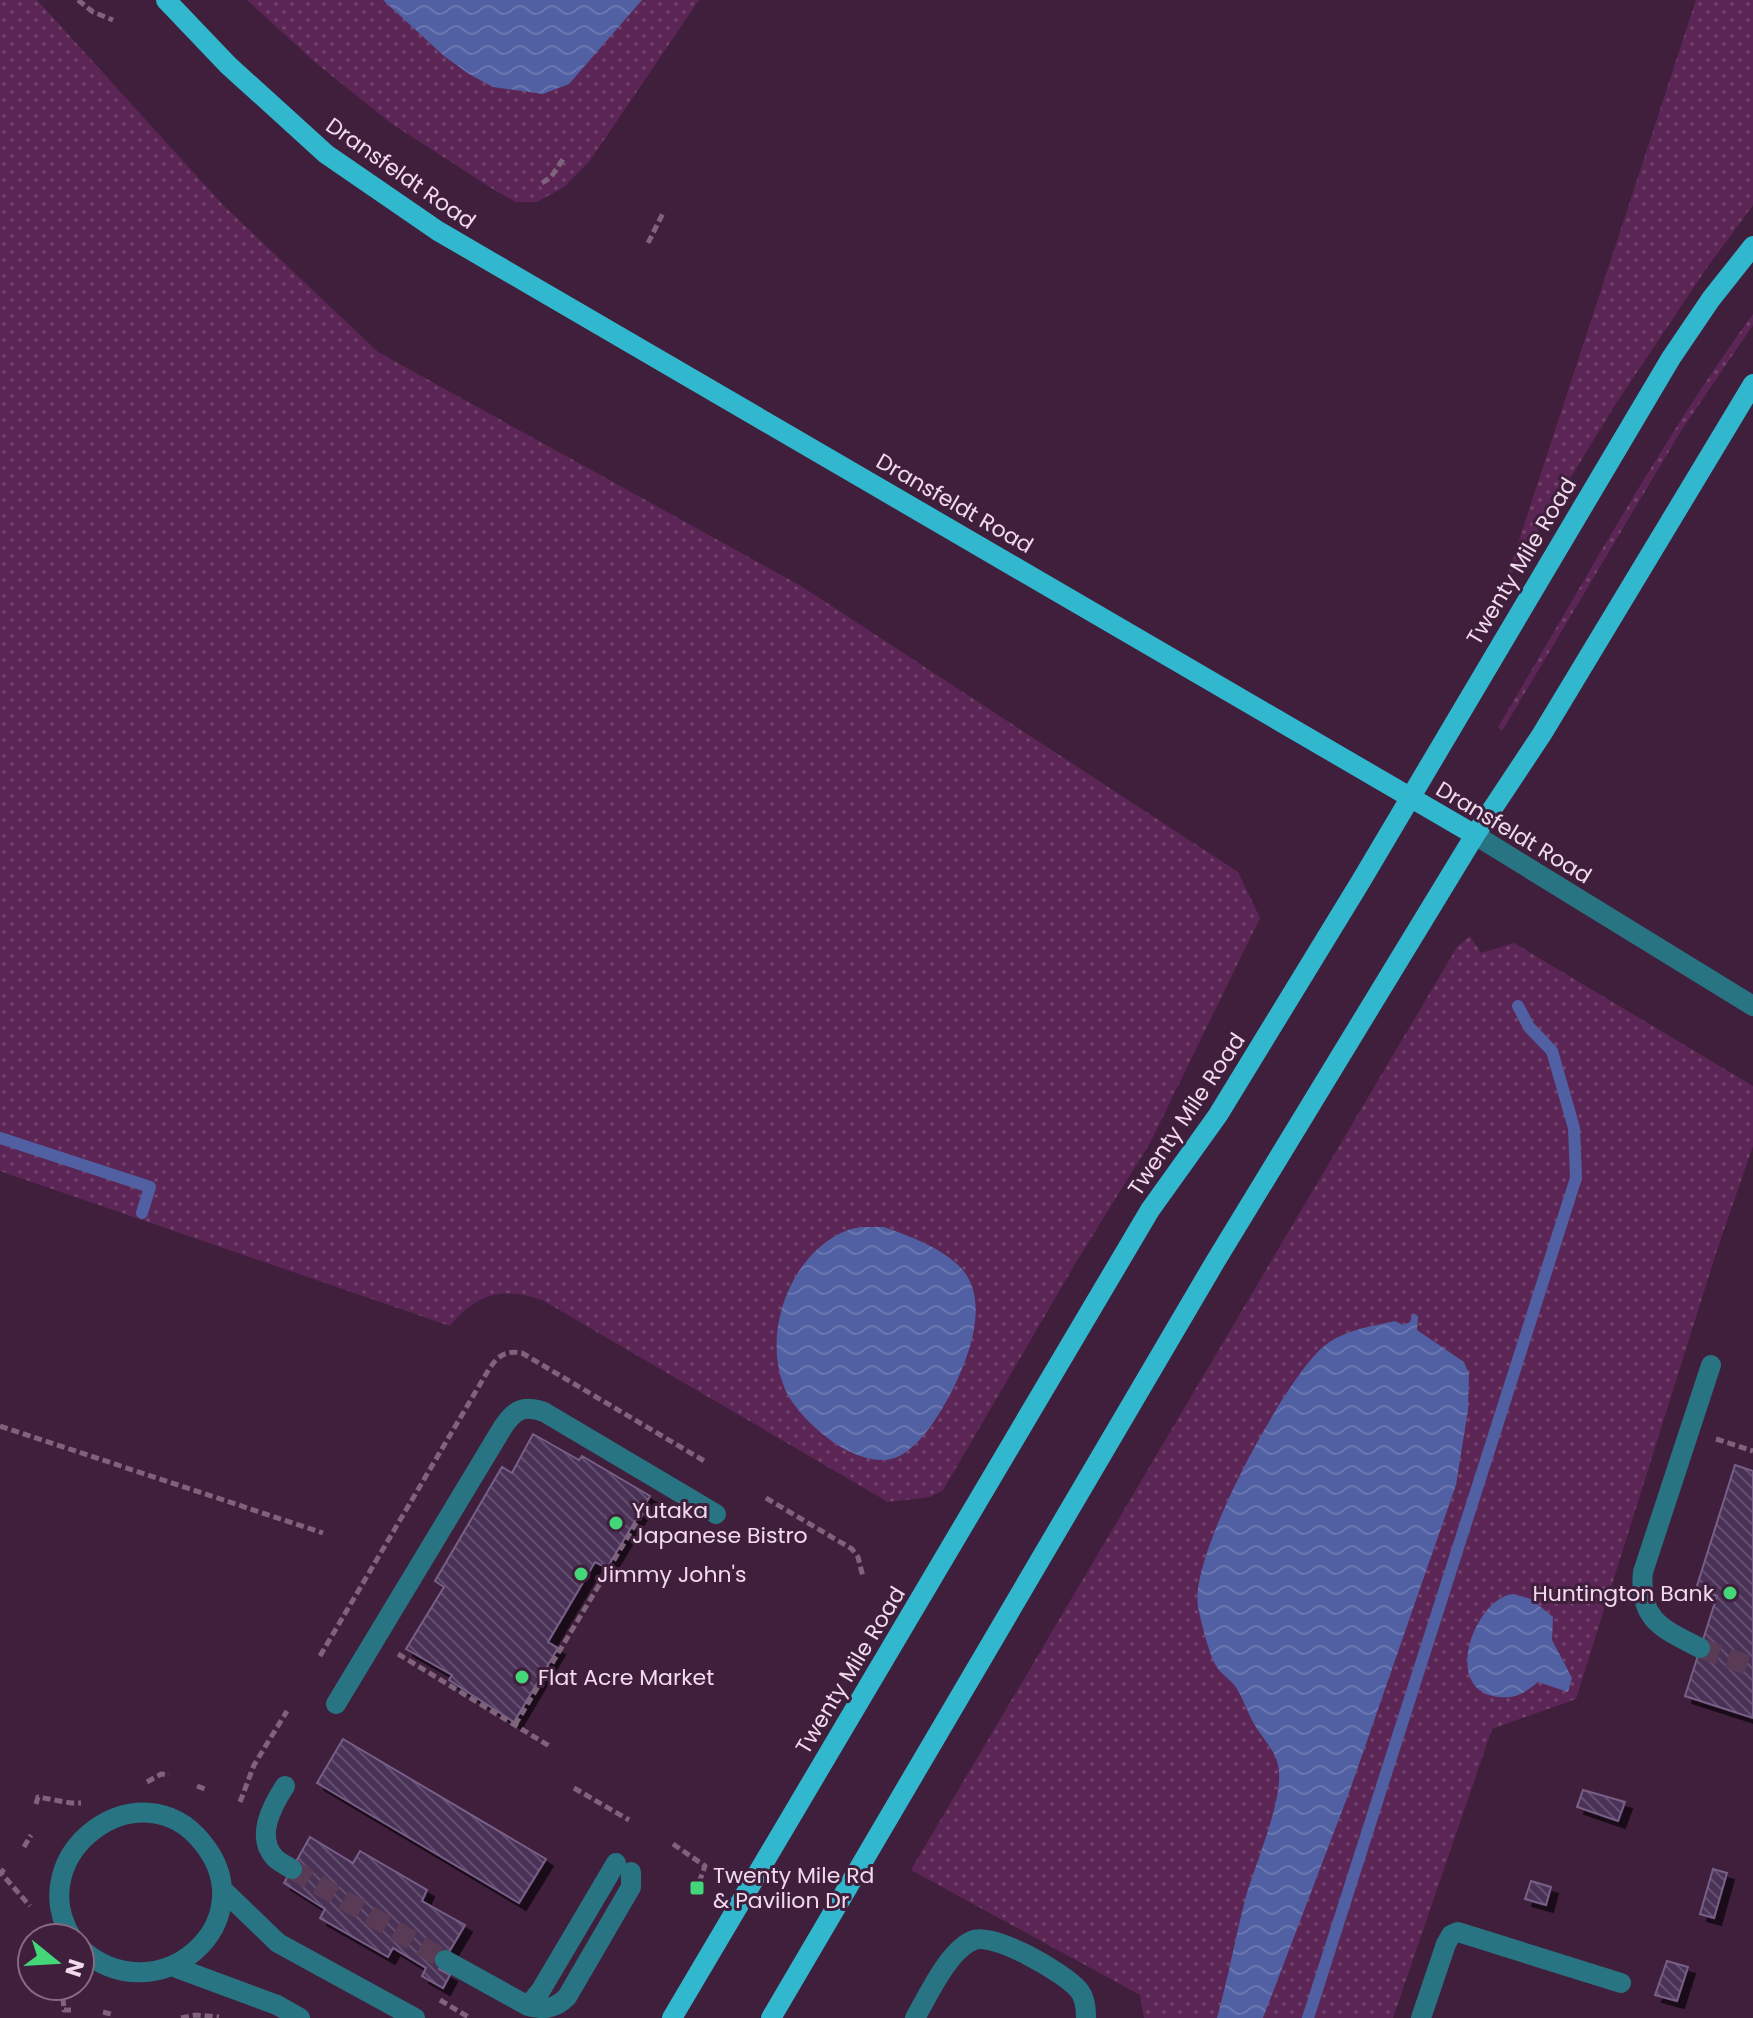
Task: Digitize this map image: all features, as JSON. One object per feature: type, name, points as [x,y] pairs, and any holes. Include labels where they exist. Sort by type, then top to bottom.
[{"type":"main road","name":"Dransfeldt Road","points":[[166,0],[228,65],[295,127],[356,177],[416,217],[543,295],[1033,575],[1475,835]]},
{"type":"main road","name":"Twenty Mile Road","points":[[672,2018],[1150,1210],[1218,1115],[1671,358],[1711,299],[1753,246]]},
{"type":"main road","points":[[771,2018],[1215,1262],[1475,835],[1542,734],[1667,522],[1753,384]]},
{"type":"street","name":"Dransfeldt Road","points":[[1475,835],[1753,1006]]},
{"type":"street","points":[[1700,1648],[1655,1624],[1641,1591],[1643,1572],[1711,1365]]},
{"type":"street","points":[[336,1704],[503,1427],[512,1413],[520,1408],[544,1412],[716,1514]]},
{"type":"street","points":[[285,1786],[269,1814],[267,1836],[275,1858],[292,1869]]},
{"type":"street","points":[[64,1922],[60,1900],[61,1879],[68,1859],[80,1841],[96,1827],[127,1814],[148,1813],[167,1817],[201,1839],[213,1856],[222,1889],[219,1917],[206,1944],[164,1975],[118,1973],[96,1961]]},
{"type":"street","points":[[445,1960],[528,2006],[624,1867]]},
{"type":"street","points":[[222,1889],[278,1943],[415,2018]]},
{"type":"street","points":[[1421,2018],[1446,1944],[1451,1935],[1458,1932],[1621,1983]]},
{"type":"street","points":[[915,2018],[954,1953],[975,1940],[985,1938],[1000,1941],[1069,1981],[1080,1991],[1086,2004],[1086,2018]]},
{"type":"street","points":[[177,1968],[277,2005],[300,2018]]},
{"type":"path","points":[[78,0],[93,12],[113,20]]},
{"type":"path","points":[[542,183],[551,177],[565,156]]},
{"type":"path","points":[[648,243],[663,213]]},
{"type":"path","points":[[0,1426],[323,1533]]},
{"type":"path","points":[[1711,1437],[1753,1451]]},
{"type":"path","points":[[515,1725],[654,1494]]},
{"type":"path","points":[[766,1498],[852,1549],[858,1557],[863,1577]]},
{"type":"path","points":[[386,1647],[551,1747]]},
{"type":"path","points":[[238,1816],[237,1800],[287,1711]]},
{"type":"path","points":[[197,1786],[205,1789]]},
{"type":"path","points":[[574,1788],[629,1820]]},
{"type":"path","points":[[24,1847],[31,1835]]},
{"type":"path","points":[[673,1844],[705,1866],[697,1888]]},
{"type":"path","points":[[2,1871],[37,1916]]},
{"type":"path","points":[[434,1996],[470,2018]]},
{"type":"path","points":[[63,2002],[64,2010],[71,2010]]},
{"type":"path","points":[[103,2012],[114,2015]]},
{"type":"path","points":[[181,2018],[196,2015],[223,2018]]},
{"type":"shaded area","points":[[0,0],[37,0],[223,205],[378,352],[801,586],[1238,872],[1260,918],[1150,1143],[1078,1259],[943,1490],[930,1497],[888,1502],[542,1300],[514,1294],[491,1296],[470,1306],[450,1326],[0,1171]]},
{"type":"shaded area","points":[[247,0],[699,0],[589,162],[564,187],[537,202],[516,202],[392,124],[317,64]]},
{"type":"shaded area","points":[[1696,0],[1753,0],[1753,205],[1615,405],[1504,586]]},
{"type":"shaded area","points":[[1753,314],[1753,325],[1681,431],[1502,731],[1498,727],[1621,518],[1685,414]]},
{"type":"shaded area","points":[[1470,936],[1481,953],[1514,943],[1753,1086],[1753,1146],[1718,1247],[1576,1699],[1492,1729],[1393,2018],[1144,2018],[1140,1995],[911,1870],[1457,947]]},
{"type":"water","points":[[383,0],[642,0],[569,84],[543,94],[493,87],[469,74],[444,56]]},
{"type":"water","points":[[884,1227],[934,1248],[959,1266],[969,1279],[976,1309],[966,1359],[933,1424],[911,1448],[887,1460],[870,1459],[851,1452],[833,1442],[801,1414],[783,1384],[777,1340],[787,1295],[797,1274],[811,1256],[828,1241],[848,1230]]},
{"type":"water","points":[[1413,1313],[1418,1316],[1417,1330],[1464,1362],[1469,1374],[1468,1410],[1456,1485],[1350,1790],[1263,2018],[1217,2018],[1245,1900],[1276,1800],[1279,1772],[1273,1752],[1254,1724],[1235,1686],[1217,1667],[1208,1644],[1198,1606],[1199,1582],[1208,1549],[1223,1511],[1263,1431],[1305,1367],[1322,1348],[1338,1337],[1395,1321],[1403,1325],[1410,1322]]},
{"type":"water","points":[[1513,1594],[1531,1599],[1553,1617],[1552,1640],[1572,1678],[1568,1692],[1538,1682],[1520,1694],[1499,1697],[1481,1691],[1471,1679],[1467,1663],[1476,1626],[1499,1599]]},
{"type":"building","points":[[533,1434],[579,1460],[582,1456],[650,1496],[607,1568],[595,1562],[548,1642],[558,1648],[514,1722],[449,1680],[452,1675],[406,1649],[444,1587],[435,1581],[502,1467],[512,1473]]},
{"type":"building","name":"Huntington Bank","points":[[1735,1465],[1753,1471],[1753,1718],[1685,1696],[1717,1596],[1696,1589]]},
{"type":"building","points":[[343,1739],[546,1859],[519,1903],[317,1783]]},
{"type":"building","points":[[1583,1790],[1625,1802],[1618,1821],[1577,1807]]},
{"type":"building","points":[[310,1837],[353,1863],[360,1851],[427,1890],[422,1901],[465,1925],[439,1969],[450,1975],[443,1988],[422,1976],[426,1968],[393,1948],[388,1957],[320,1918],[325,1909],[284,1883]]},
{"type":"building","points":[[1713,1869],[1727,1873],[1714,1918],[1700,1914]]},
{"type":"building","points":[[1531,1881],[1551,1887],[1546,1905],[1525,1899]]},
{"type":"building","points":[[1667,1961],[1688,1967],[1677,2001],[1655,1995]]},
{"type":"waterway","points":[[1308,2018],[1576,1178],[1574,1128],[1552,1051],[1529,1027],[1518,1006]]},
{"type":"waterway","points":[[0,1138],[150,1187],[142,1213]]},
{"type":"tunnel","points":[[1700,1648],[1753,1667]]},
{"type":"tunnel","points":[[292,1869],[445,1960]]},
{"type":"place","name":"Yutaka Japanese Bistro","points":[[616,1523]]},
{"type":"place","name":"Jimmy John's","points":[[581,1574]]},
{"type":"place","name":"Huntington Bank","points":[[1730,1593]]},
{"type":"place","name":"Flat Acre Market","points":[[522,1677]]},
{"type":"place","name":"Twenty Mile Rd & Pavilion Dr","points":[[697,1888]]}]
